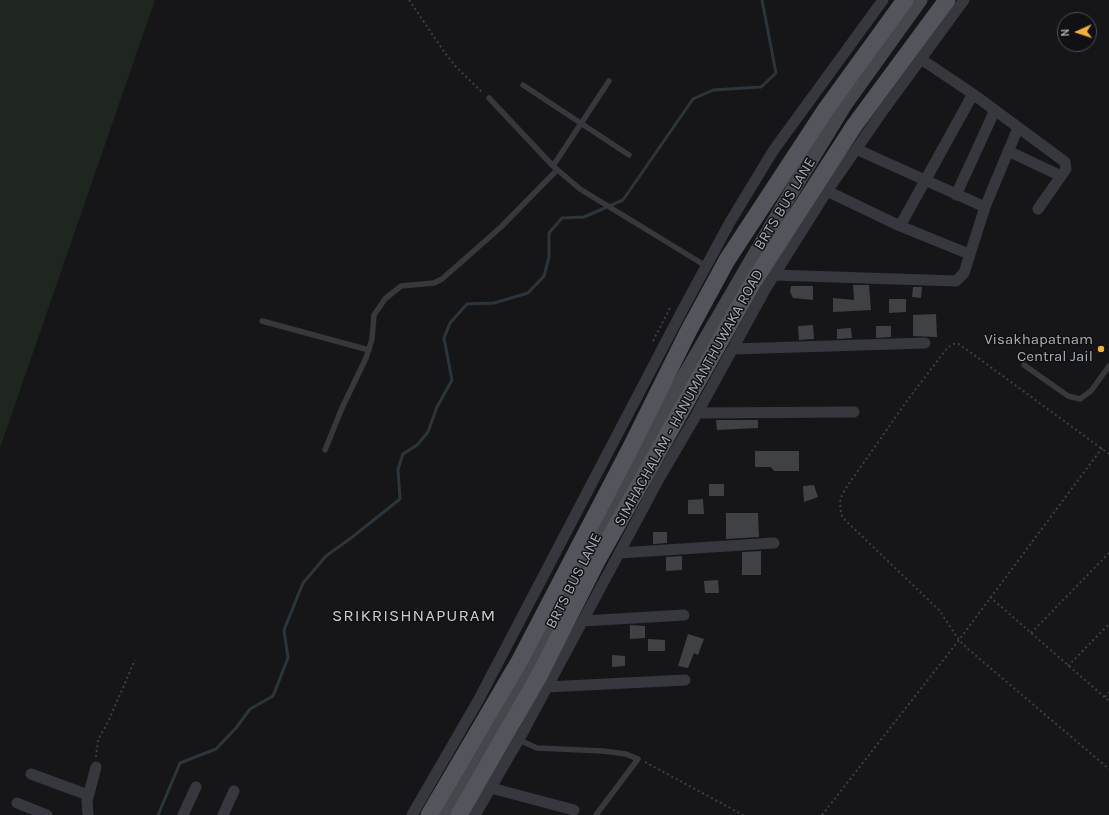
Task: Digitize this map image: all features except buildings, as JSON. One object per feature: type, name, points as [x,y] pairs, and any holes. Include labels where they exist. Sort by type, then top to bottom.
[{"type":"main road","name":"SIMHACHALAM - HANUMANTHUWAKA ROAD","points":[[429,815],[520,660],[631,447],[689,330],[727,260],[826,109],[905,0]]},
{"type":"main road","name":"SIMHACHALAM - HANUMANTHUWAKA ROAD","points":[[459,815],[539,676],[602,553],[752,284],[858,121],[947,0]]},
{"type":"street","points":[[412,815],[479,699],[706,266],[773,151],[883,0]]},
{"type":"street","name":"BRTS BUS LANE","points":[[443,815],[521,681],[660,418],[789,196],[844,106],[920,0]]},
{"type":"street","points":[[475,815],[519,740],[660,477],[774,275],[827,191],[856,149],[964,0]]},
{"type":"street","points":[[921,59],[996,110],[1065,162],[1067,166],[1038,209]]},
{"type":"street","points":[[900,226],[973,94]]},
{"type":"street","points":[[956,194],[996,110]]},
{"type":"street","points":[[774,275],[956,281],[964,273],[985,208],[1018,128]]},
{"type":"street","points":[[856,149],[985,208]]},
{"type":"street","points":[[1008,151],[1061,176]]},
{"type":"street","points":[[827,191],[900,226],[969,254]]},
{"type":"street","points":[[733,349],[925,343]]},
{"type":"street","points":[[697,413],[854,412]]},
{"type":"street","points":[[619,553],[774,543]]},
{"type":"street","points":[[583,621],[684,615]]},
{"type":"street","points":[[547,688],[685,680]]},
{"type":"street","points":[[88,815],[88,795],[96,767]]},
{"type":"street","points":[[31,774],[88,795]]},
{"type":"street","points":[[183,815],[196,787]]},
{"type":"street","points":[[490,788],[574,810]]},
{"type":"street","points":[[223,815],[234,791]]},
{"type":"street","points":[[17,803],[47,815]]},
{"type":"lane","points":[[325,450],[342,408],[369,350],[372,339],[374,315],[380,304],[392,292],[401,286],[434,282],[442,279],[501,227],[555,168],[609,81]]},
{"type":"lane","points":[[523,84],[629,155]]},
{"type":"lane","points":[[489,98],[555,168],[599,203],[706,266]]},
{"type":"lane","points":[[262,321],[369,350]]},
{"type":"lane","points":[[1024,365],[1072,398],[1080,399],[1091,391],[1109,366]]},
{"type":"lane","points":[[519,740],[537,748],[603,751],[626,754],[638,759],[596,815]]},
{"type":"path","points":[[409,0],[453,63],[489,98]]},
{"type":"path","points":[[1109,454],[959,344],[954,344],[948,347],[909,398],[842,495],[840,508],[845,520],[939,610],[959,640],[1003,680],[1109,769]]},
{"type":"path","points":[[822,815],[959,640],[1102,448]]},
{"type":"path","points":[[1031,633],[1109,553]]},
{"type":"path","points":[[990,597],[1109,701]]},
{"type":"path","points":[[1068,666],[1109,624]]},
{"type":"path","points":[[96,767],[98,740],[108,722],[135,660]]},
{"type":"path","points":[[1104,697],[1109,692]]},
{"type":"path","points":[[638,759],[743,815]]},
{"type":"shaded area","points":[[0,0],[155,0],[0,448]]},
{"type":"waterway","points":[[158,815],[180,763],[216,749],[236,728],[250,709],[273,696],[288,658],[284,630],[303,583],[326,556],[400,499],[398,469],[403,454],[417,445],[428,432],[437,407],[452,380],[444,338],[450,323],[467,304],[494,303],[528,293],[544,276],[549,257],[549,233],[562,218],[584,217],[623,200],[693,99],[713,90],[761,87],[776,73],[762,0]]},
{"type":"place","name":"Visakhapatnam Central Jail","points":[[1101,349]]},
{"type":"district","name":"SRIKRISHNAPURAM","points":[[414,616]]}]
